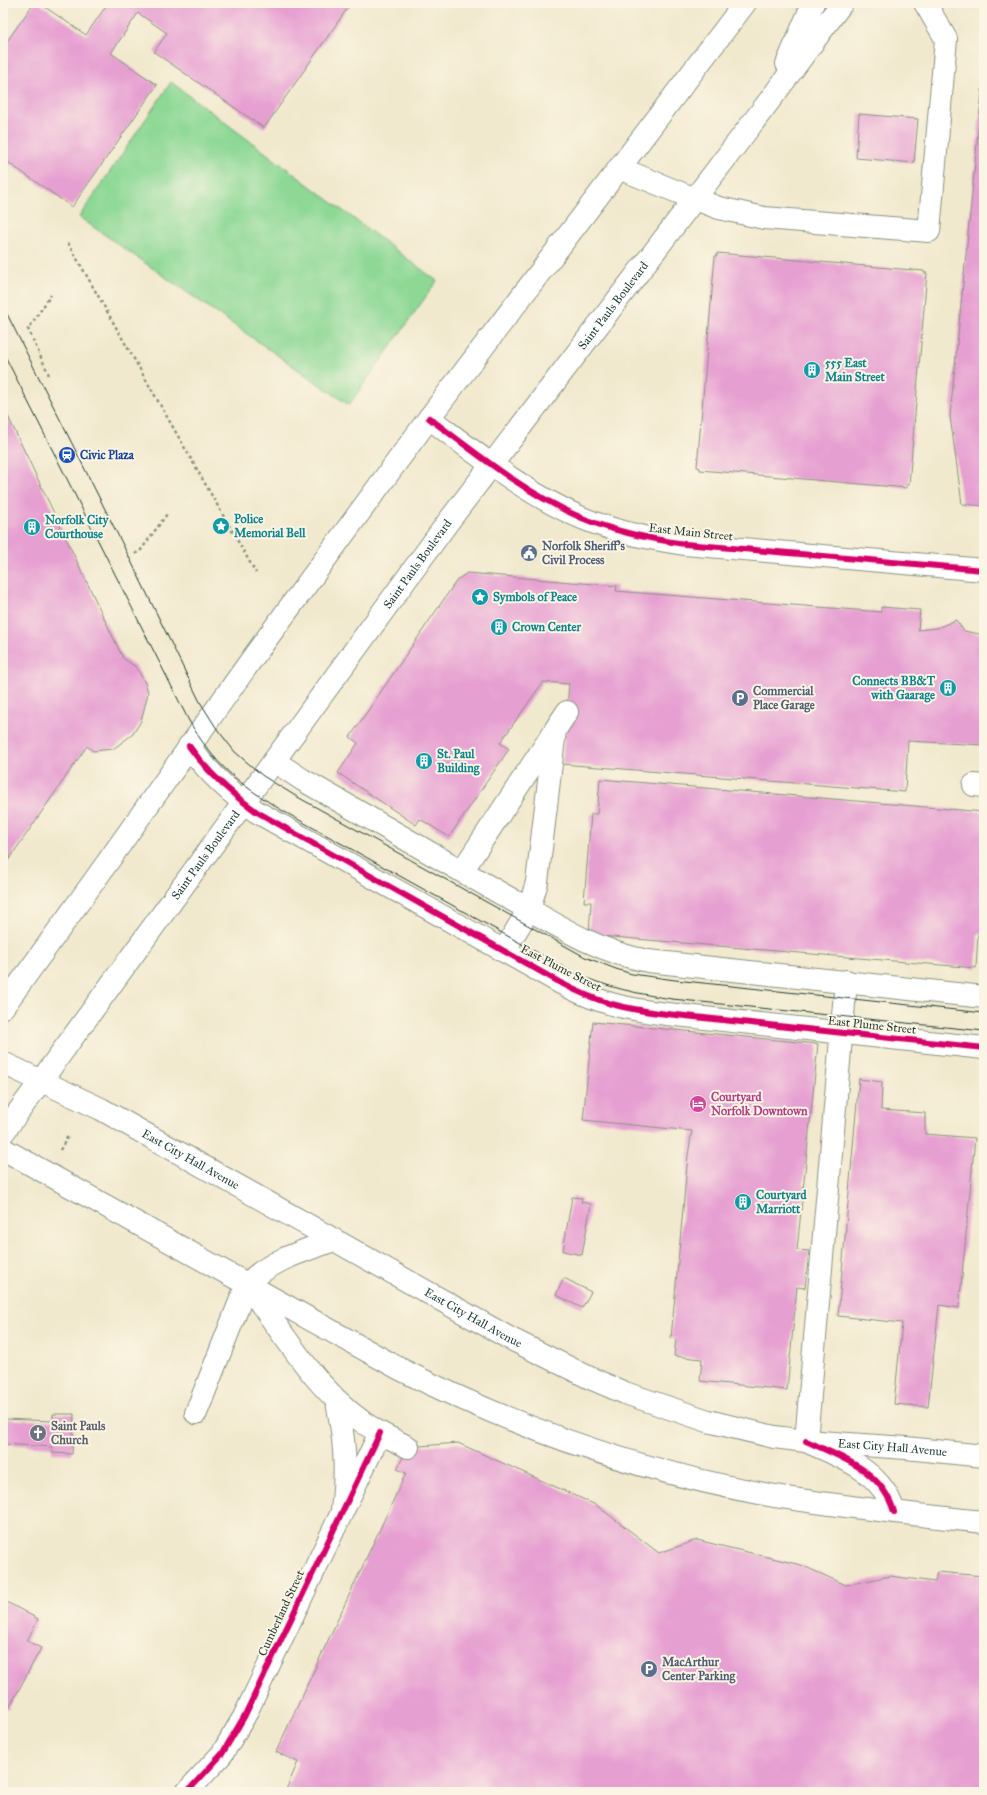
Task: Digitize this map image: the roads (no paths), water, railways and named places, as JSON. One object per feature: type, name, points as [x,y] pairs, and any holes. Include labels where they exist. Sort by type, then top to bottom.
[{"type":"main road","points":[[3,1007],[189,746],[429,418],[745,3]]},
{"type":"main road","points":[[774,96],[813,3]]},
{"type":"main road","name":"Saint Pauls Boulevard","points":[[3,1133],[492,464],[774,96],[842,3]]},
{"type":"main road","points":[[619,168],[719,208],[764,218],[929,231],[946,39],[925,3]]},
{"type":"main road","name":"East Main Street","points":[[429,418],[492,464],[561,508],[605,526],[645,538],[685,544],[984,570]]},
{"type":"main road","points":[[462,871],[566,712]]},
{"type":"main road","points":[[504,951],[529,909],[538,874],[555,730]]},
{"type":"main road","name":"East Plume Street","points":[[189,746],[213,776],[244,802],[287,831],[574,990],[607,1004],[626,1008],[984,1048]]},
{"type":"main road","points":[[274,761],[302,780],[529,909],[596,944],[631,958],[984,997]]},
{"type":"main road","points":[[846,981],[806,1441],[847,1459],[865,1470],[881,1484],[892,1503],[894,1512]]},
{"type":"main road","name":"East City Hall Avenue","points":[[3,1063],[101,1108],[502,1335],[590,1378],[625,1393],[708,1421],[774,1437],[984,1456]]},
{"type":"main road","points":[[3,1148],[400,1369],[442,1390],[490,1411],[594,1450],[690,1478],[786,1498],[984,1522]]},
{"type":"main road","points":[[196,1413],[247,1284],[265,1268],[334,1240]]},
{"type":"main road","points":[[247,1284],[314,1375],[337,1402],[370,1427],[408,1447]]},
{"type":"main road","points":[[337,1402],[345,1449],[346,1479],[342,1510]]},
{"type":"main road","name":"Cumberland Street","points":[[187,1792],[222,1754],[244,1717],[380,1433]]},
{"type":"tram line","points":[[3,306],[200,702],[217,729],[235,752],[263,776],[294,795],[585,957],[616,969],[632,974],[675,980],[984,1013]]},
{"type":"tram line","points":[[3,352],[188,719],[218,761],[240,782],[253,791],[283,811],[574,973],[610,986],[647,995],[672,999],[984,1031]]},
{"type":"place","name":"555 East Main Street","points":[[812,370]]},
{"type":"place","name":"Civic Plaza","points":[[67,455]]},
{"type":"place","name":"Police Memorial Bell","points":[[221,526]]},
{"type":"place","name":"Norfolk City Courthouse","points":[[32,527]]},
{"type":"place","name":"Norfolk Sheriff's Civil Process","points":[[529,553]]},
{"type":"place","name":"Symbols of Peace","points":[[480,597]]},
{"type":"place","name":"Crown Center","points":[[499,627]]},
{"type":"place","name":"Connects BB&T with Gaarage","points":[[948,688]]},
{"type":"place","name":"Commercial Place Garage","points":[[740,698]]},
{"type":"place","name":"St. Paul Building","points":[[424,761]]},
{"type":"place","name":"Courtyard Norfolk Downtown","points":[[698,1104]]},
{"type":"place","name":"Courtyard Marriott","points":[[743,1202]]},
{"type":"place","name":"Saint Pauls Church","points":[[38,1433]]},
{"type":"place","name":"MacArthur Center Parking","points":[[649,1669]]}]
